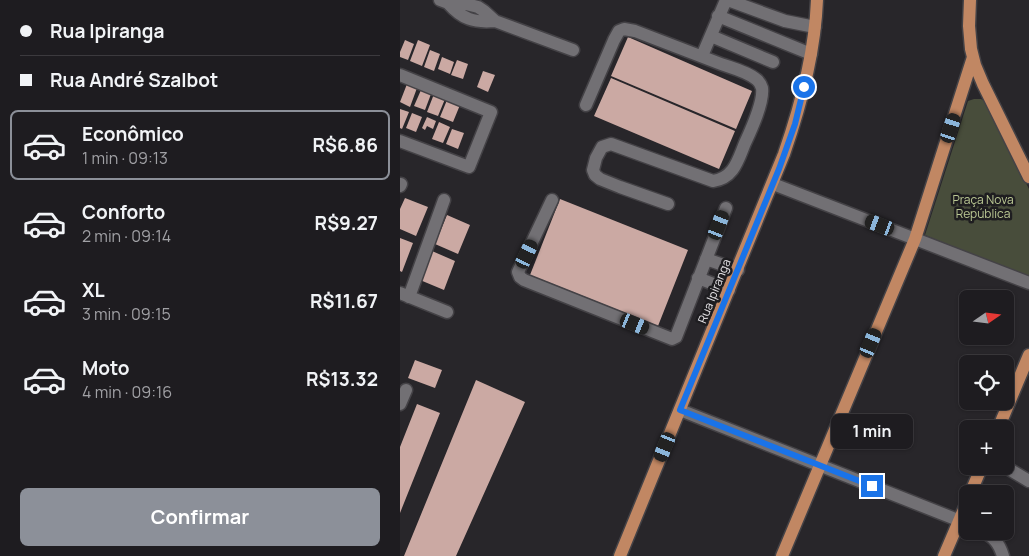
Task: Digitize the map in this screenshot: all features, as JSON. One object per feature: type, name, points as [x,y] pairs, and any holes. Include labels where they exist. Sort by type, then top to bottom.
[{"type":"main road","name":"Rua Ipiranga","points":[[620,556],[773,184],[795,124],[802,99],[815,27],[817,0]]},
{"type":"main road","points":[[970,0],[969,26],[973,57],[983,84],[1029,177]]},
{"type":"main road","points":[[782,556],[915,239],[973,57]]},
{"type":"main road","points":[[1002,420],[1029,355]]},
{"type":"main road","points":[[944,556],[959,529]]},
{"type":"street","points":[[702,56],[718,16],[727,0],[785,21],[815,27]]},
{"type":"street","points":[[444,2],[462,3],[478,7],[495,21],[573,50]]},
{"type":"street","points":[[718,16],[810,54]]},
{"type":"street","points":[[779,42],[785,21]]},
{"type":"street","points":[[586,105],[619,31],[624,29],[702,56],[749,74],[758,80],[762,87],[761,101],[742,151],[731,173],[721,180],[713,180],[611,144],[602,148],[596,158],[593,170],[595,175],[620,188],[668,204]]},
{"type":"street","points":[[711,36],[772,62]]},
{"type":"street","points":[[400,76],[491,112],[469,167],[400,140]]},
{"type":"street","points":[[773,184],[1029,283]]},
{"type":"street","points":[[444,200],[405,295],[447,312]]},
{"type":"street","points":[[552,200],[518,272],[520,277],[672,339],[676,337],[726,208]]},
{"type":"street","points":[[706,259],[738,270]]},
{"type":"street","points":[[698,278],[729,290]]},
{"type":"street","points":[[400,404],[406,390]]},
{"type":"street","points":[[680,410],[959,520]]},
{"type":"street","points":[[1014,472],[1029,481]]},
{"type":"street","points":[[996,540],[1003,556]]},
{"type":"green space","name":"Praça Nova República","points":[[981,99],[987,103],[1029,189],[1029,278],[925,235],[968,101]]},
{"type":"building","points":[[628,37],[752,91],[736,129],[611,76]]},
{"type":"building","points":[[405,40],[414,44],[408,60],[400,57]]},
{"type":"building","points":[[418,40],[430,45],[422,66],[410,61]]},
{"type":"building","points":[[430,50],[440,54],[434,71],[424,67]]},
{"type":"building","points":[[442,57],[454,62],[450,74],[438,69]]},
{"type":"building","points":[[457,60],[468,64],[463,79],[451,75]]},
{"type":"building","points":[[483,71],[495,75],[488,92],[477,87]]},
{"type":"building","points":[[611,78],[735,131],[719,169],[594,116]]},
{"type":"building","points":[[407,84],[417,88],[410,107],[400,102]]},
{"type":"building","points":[[421,90],[431,94],[425,110],[414,106]]},
{"type":"building","points":[[434,94],[445,99],[438,116],[427,112]]},
{"type":"building","points":[[447,100],[460,105],[453,122],[440,117]]},
{"type":"building","points":[[400,109],[409,112],[402,129],[400,128]]},
{"type":"building","points":[[412,113],[422,117],[416,132],[406,128]]},
{"type":"building","points":[[427,117],[436,121],[433,129],[427,126],[425,130],[422,128]]},
{"type":"building","points":[[439,122],[450,127],[443,143],[432,139]]},
{"type":"building","points":[[452,129],[464,133],[458,149],[446,144]]},
{"type":"building","points":[[405,198],[428,207],[416,236],[400,229],[400,209]]},
{"type":"building","points":[[560,199],[688,250],[658,326],[530,275]]},
{"type":"building","points":[[447,215],[470,225],[458,254],[435,244]]},
{"type":"building","points":[[400,238],[413,243],[402,272],[400,271]]},
{"type":"building","points":[[432,251],[455,261],[444,290],[420,280]]},
{"type":"building","points":[[415,360],[442,370],[435,388],[408,378]]},
{"type":"building","points":[[476,380],[525,402],[456,556],[404,556]]},
{"type":"building","points":[[417,404],[440,413],[400,513],[400,447]]},
{"type":"route","points":[[804,87],[795,124],[779,169],[680,410],[872,486]]}]
